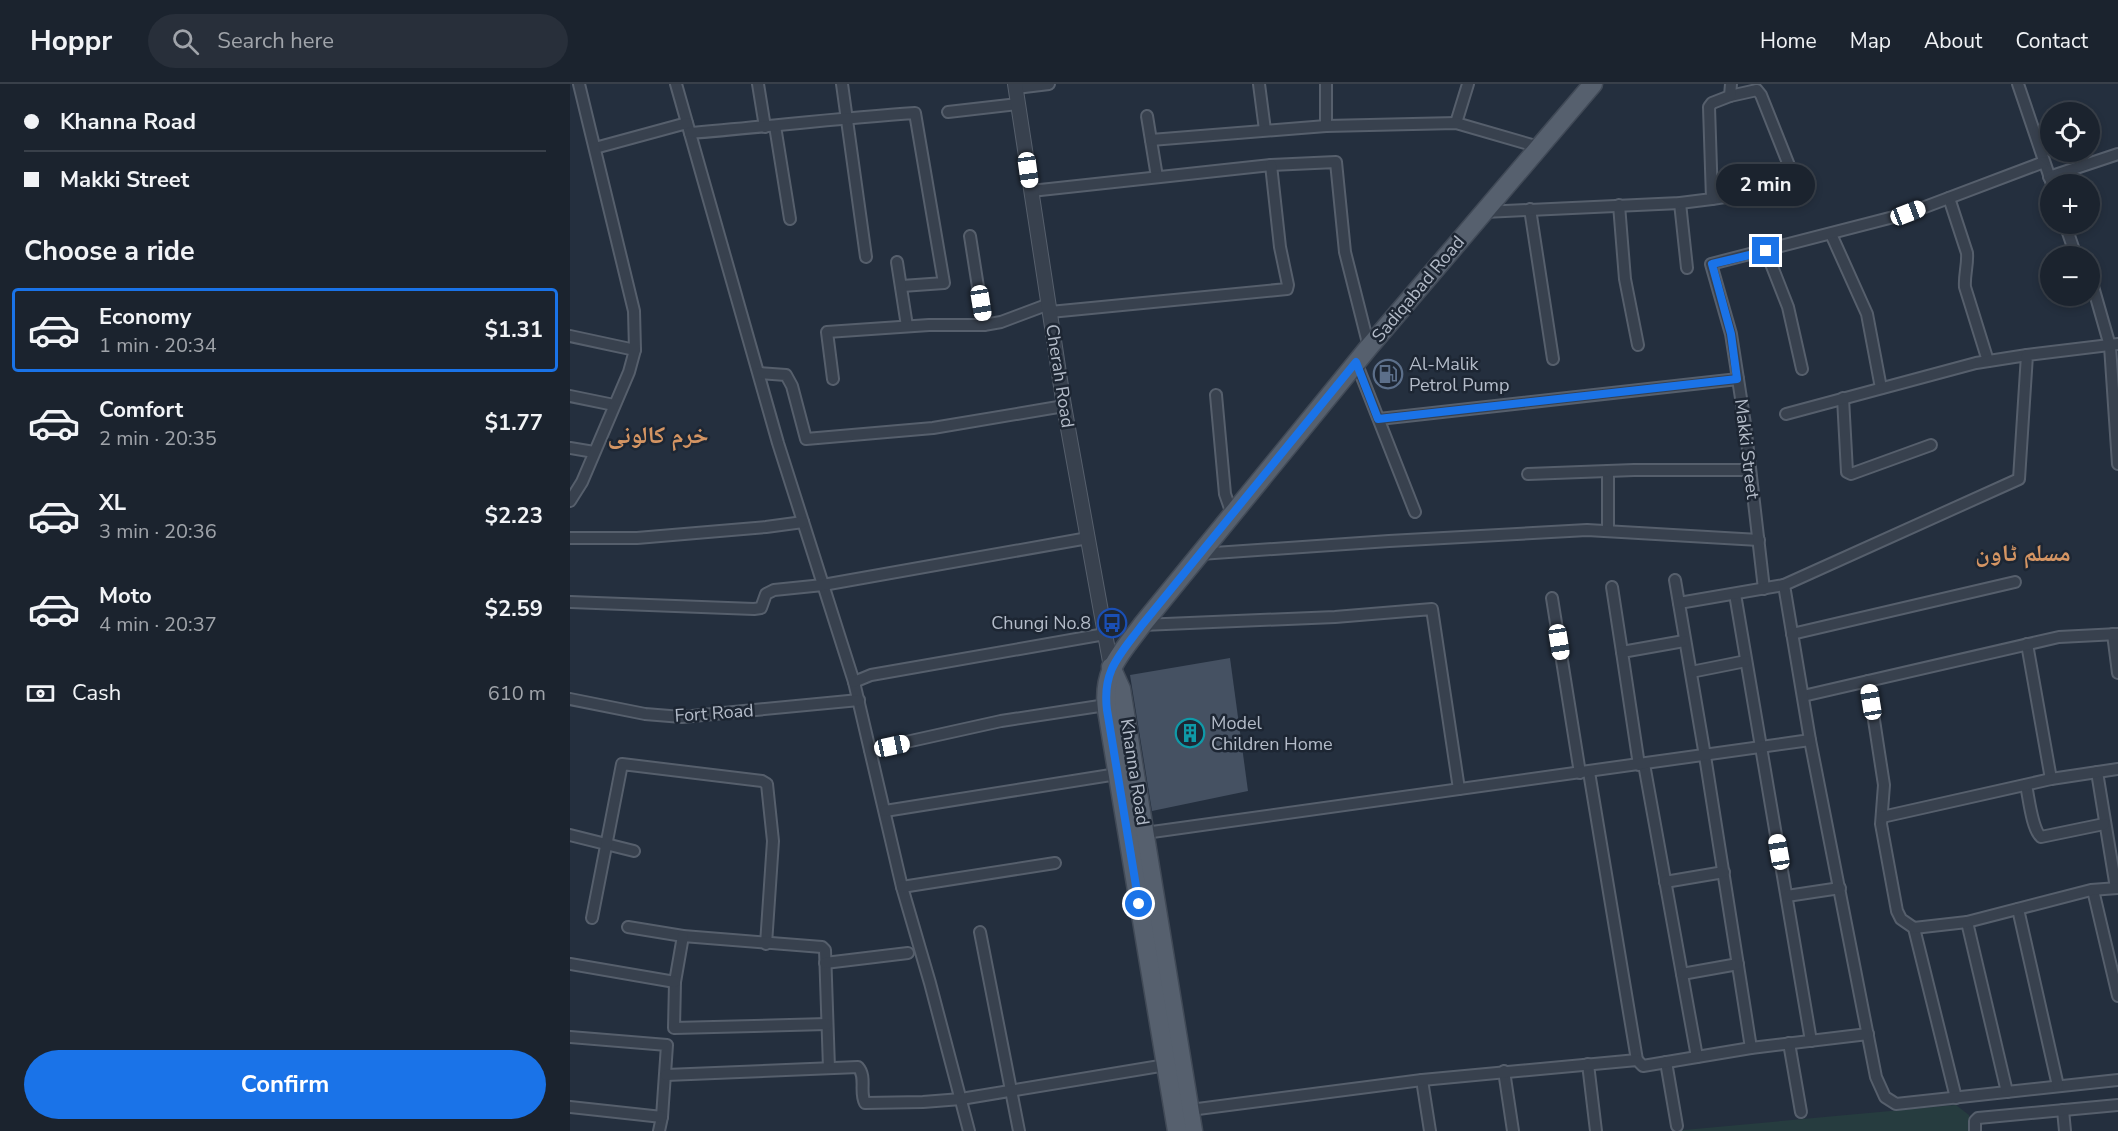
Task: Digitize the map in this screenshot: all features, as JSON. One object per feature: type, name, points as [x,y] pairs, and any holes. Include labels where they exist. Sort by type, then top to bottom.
[{"type":"main road","name":"Sadiqabad Road","points":[[1111,667],[1142,625],[1356,362],[1593,84]]},
{"type":"main road","name":"Khanna Road","points":[[1111,667],[1105,693],[1106,705],[1117,774],[1136,834],[1182,1111],[1177,1131]]},
{"type":"main road","name":"Khanna Road","points":[[1111,667],[1121,689],[1136,834],[1166,1065],[1182,1111],[1193,1131]]},
{"type":"street","points":[[570,501],[582,482],[629,372],[635,350],[634,311],[579,84]]},
{"type":"street","points":[[676,84],[802,522],[855,682],[902,887],[969,1131]]},
{"type":"street","points":[[758,84],[790,219]]},
{"type":"street","points":[[842,84],[866,257]]},
{"type":"street","points":[[1016,86],[1049,84]]},
{"type":"street","points":[[1258,84],[1265,130]]},
{"type":"street","points":[[1326,84],[1326,126]]},
{"type":"street","points":[[1456,123],[1468,84]]},
{"type":"street","points":[[1730,96],[1731,84]]},
{"type":"street","points":[[2019,84],[2040,150]]},
{"type":"street","name":"Cherah Road","points":[[1016,86],[1064,406],[1111,667]]},
{"type":"street","points":[[1712,199],[1709,107],[1730,96],[1751,90],[1757,90],[1761,95],[1800,193]]},
{"type":"street","points":[[948,112],[1018,104]]},
{"type":"street","points":[[595,148],[689,128],[770,127],[847,117],[915,113],[944,283],[902,286]]},
{"type":"street","points":[[1147,116],[1156,177]]},
{"type":"street","points":[[1151,141],[1326,126],[1456,123],[1539,147]]},
{"type":"street","points":[[2068,174],[2118,154]]},
{"type":"street","points":[[1031,191],[1271,165],[1336,162],[1345,252],[1369,347]]},
{"type":"street","points":[[2044,162],[2048,174]]},
{"type":"street","name":"Makki Street","points":[[1764,589],[1731,334],[1712,264],[1908,213],[2044,162]]},
{"type":"street","points":[[833,380],[827,332],[907,326],[984,325],[1050,308],[1287,288],[1271,165]]},
{"type":"street","points":[[1484,212],[1680,203],[1751,193]]},
{"type":"street","points":[[1949,198],[1967,253],[1965,287],[1988,362]]},
{"type":"street","points":[[1680,203],[1687,268]]},
{"type":"street","points":[[1619,205],[1626,279],[1638,345]]},
{"type":"street","points":[[1530,209],[1553,359]]},
{"type":"street","points":[[1831,234],[1867,314],[1881,388]]},
{"type":"street","points":[[970,236],[984,325]]},
{"type":"street","points":[[1766,251],[1788,307],[1803,369]]},
{"type":"street","points":[[897,262],[907,326]]},
{"type":"street","points":[[2100,305],[2114,345],[2118,464]]},
{"type":"street","points":[[570,336],[635,350]]},
{"type":"street","points":[[1786,414],[1988,362],[2114,345]]},
{"type":"street","points":[[1679,603],[1784,585],[2019,479],[2027,355]]},
{"type":"street","points":[[1356,362],[1414,512]]},
{"type":"street","points":[[759,373],[786,375],[792,386],[806,439],[933,428],[1064,406]]},
{"type":"street","points":[[1378,419],[1737,379]]},
{"type":"street","points":[[1216,395],[1224,494],[1232,514]]},
{"type":"street","points":[[570,396],[614,405]]},
{"type":"street","points":[[1843,398],[1847,472],[1851,474],[1930,445]]},
{"type":"street","points":[[570,448],[594,452]]},
{"type":"street","points":[[1528,474],[1750,470]]},
{"type":"street","points":[[1608,471],[1608,531]]},
{"type":"street","points":[[570,538],[637,538],[802,522]]},
{"type":"street","points":[[1200,554],[1535,532],[1608,531],[1759,540]]},
{"type":"street","points":[[570,602],[754,609],[761,608],[766,594],[774,590],[823,585],[1088,538]]},
{"type":"street","points":[[1675,580],[1751,1048]]},
{"type":"street","points":[[1792,634],[2015,582]]},
{"type":"street","points":[[1784,585],[1810,740],[1876,1077],[1885,1097],[1896,1104],[2118,1080]]},
{"type":"street","points":[[1612,587],[1696,1057]]},
{"type":"street","points":[[1735,594],[1811,1041]]},
{"type":"street","points":[[1552,598],[1637,1060],[1643,1066],[1751,1048],[1868,1034]]},
{"type":"street","points":[[1142,625],[1335,617],[1432,609],[1459,789]]},
{"type":"street","points":[[855,682],[871,675],[1105,634]]},
{"type":"street","points":[[1803,696],[2059,637],[2115,634],[2118,673]]},
{"type":"street","points":[[1622,652],[1684,641]]},
{"type":"street","points":[[2027,644],[2051,779]]},
{"type":"street","points":[[1690,672],[1746,661]]},
{"type":"street","points":[[1868,681],[1884,785],[1881,824],[1897,911],[1901,919],[1914,928],[1967,922],[2093,890],[2117,888],[2104,824],[2097,772]]},
{"type":"street","name":"Fort Road","points":[[570,699],[645,714],[682,717],[859,700]]},
{"type":"street","points":[[870,750],[1001,721],[1106,705]]},
{"type":"street","points":[[1136,834],[1810,740]]},
{"type":"street","points":[[592,918],[622,764],[762,781],[767,784],[773,841],[766,944]]},
{"type":"street","points":[[1882,817],[2051,779],[2118,769]]},
{"type":"street","points":[[885,811],[1117,774]]},
{"type":"street","points":[[2026,785],[2035,828],[2042,837],[2104,824]]},
{"type":"street","points":[[570,835],[634,851]]},
{"type":"street","points":[[902,887],[1055,863]]},
{"type":"street","points":[[1665,882],[1724,872]]},
{"type":"street","points":[[1787,896],[1839,888]]},
{"type":"street","points":[[2093,890],[2118,996]]},
{"type":"street","points":[[2018,909],[2058,1086]]},
{"type":"street","points":[[1967,922],[2007,1092]]},
{"type":"street","points":[[628,927],[683,936],[822,947],[825,950],[829,1068]]},
{"type":"street","points":[[1914,928],[1956,1098]]},
{"type":"street","points":[[980,932],[1019,1131]]},
{"type":"street","points":[[683,936],[675,982],[674,1028],[827,1024]]},
{"type":"street","points":[[825,963],[908,953]]},
{"type":"street","points":[[570,964],[675,982]]},
{"type":"street","points":[[1682,974],[1738,964]]},
{"type":"street","points":[[570,1037],[667,1045],[659,1131]]},
{"type":"street","points":[[1789,1043],[1801,1112]]},
{"type":"street","points":[[1182,1111],[1422,1080],[1637,1060]]},
{"type":"street","points":[[1666,1062],[1677,1126]]},
{"type":"street","points":[[1587,1064],[1596,1131]]},
{"type":"street","points":[[666,1075],[860,1068],[862,1098],[865,1103],[961,1099],[1166,1065]]},
{"type":"street","points":[[1504,1071],[1513,1131]]},
{"type":"street","points":[[1422,1080],[1430,1131]]},
{"type":"street","points":[[1975,1131],[1975,1121],[1978,1118],[2118,1105]]},
{"type":"street","points":[[570,1107],[662,1117]]},
{"type":"street","points":[[2063,1110],[2065,1131]]},
{"type":"green space","points":[[1956,1105],[1969,1115],[1971,1131],[1673,1131]]},
{"type":"building","name":"Model Children Home","points":[[1230,658],[1248,791],[1152,811],[1130,675]]},
{"type":"place","name":"Al-Malik Petrol Pump","points":[[1388,374]]},
{"type":"place","name":"Chungi No.8","points":[[1112,623]]},
{"type":"place","name":"Model Children Home","points":[[1190,733]]},
{"type":"district","name":"خرم کالونی","points":[[658,435]]},
{"type":"district","name":"مسلم ٹاون","points":[[2023,553]]},
{"type":"route","points":[[1139,904],[1107,710],[1105,693],[1111,667],[1142,625],[1356,362],[1378,419],[1737,379],[1731,334],[1712,264],[1766,251]]}]
